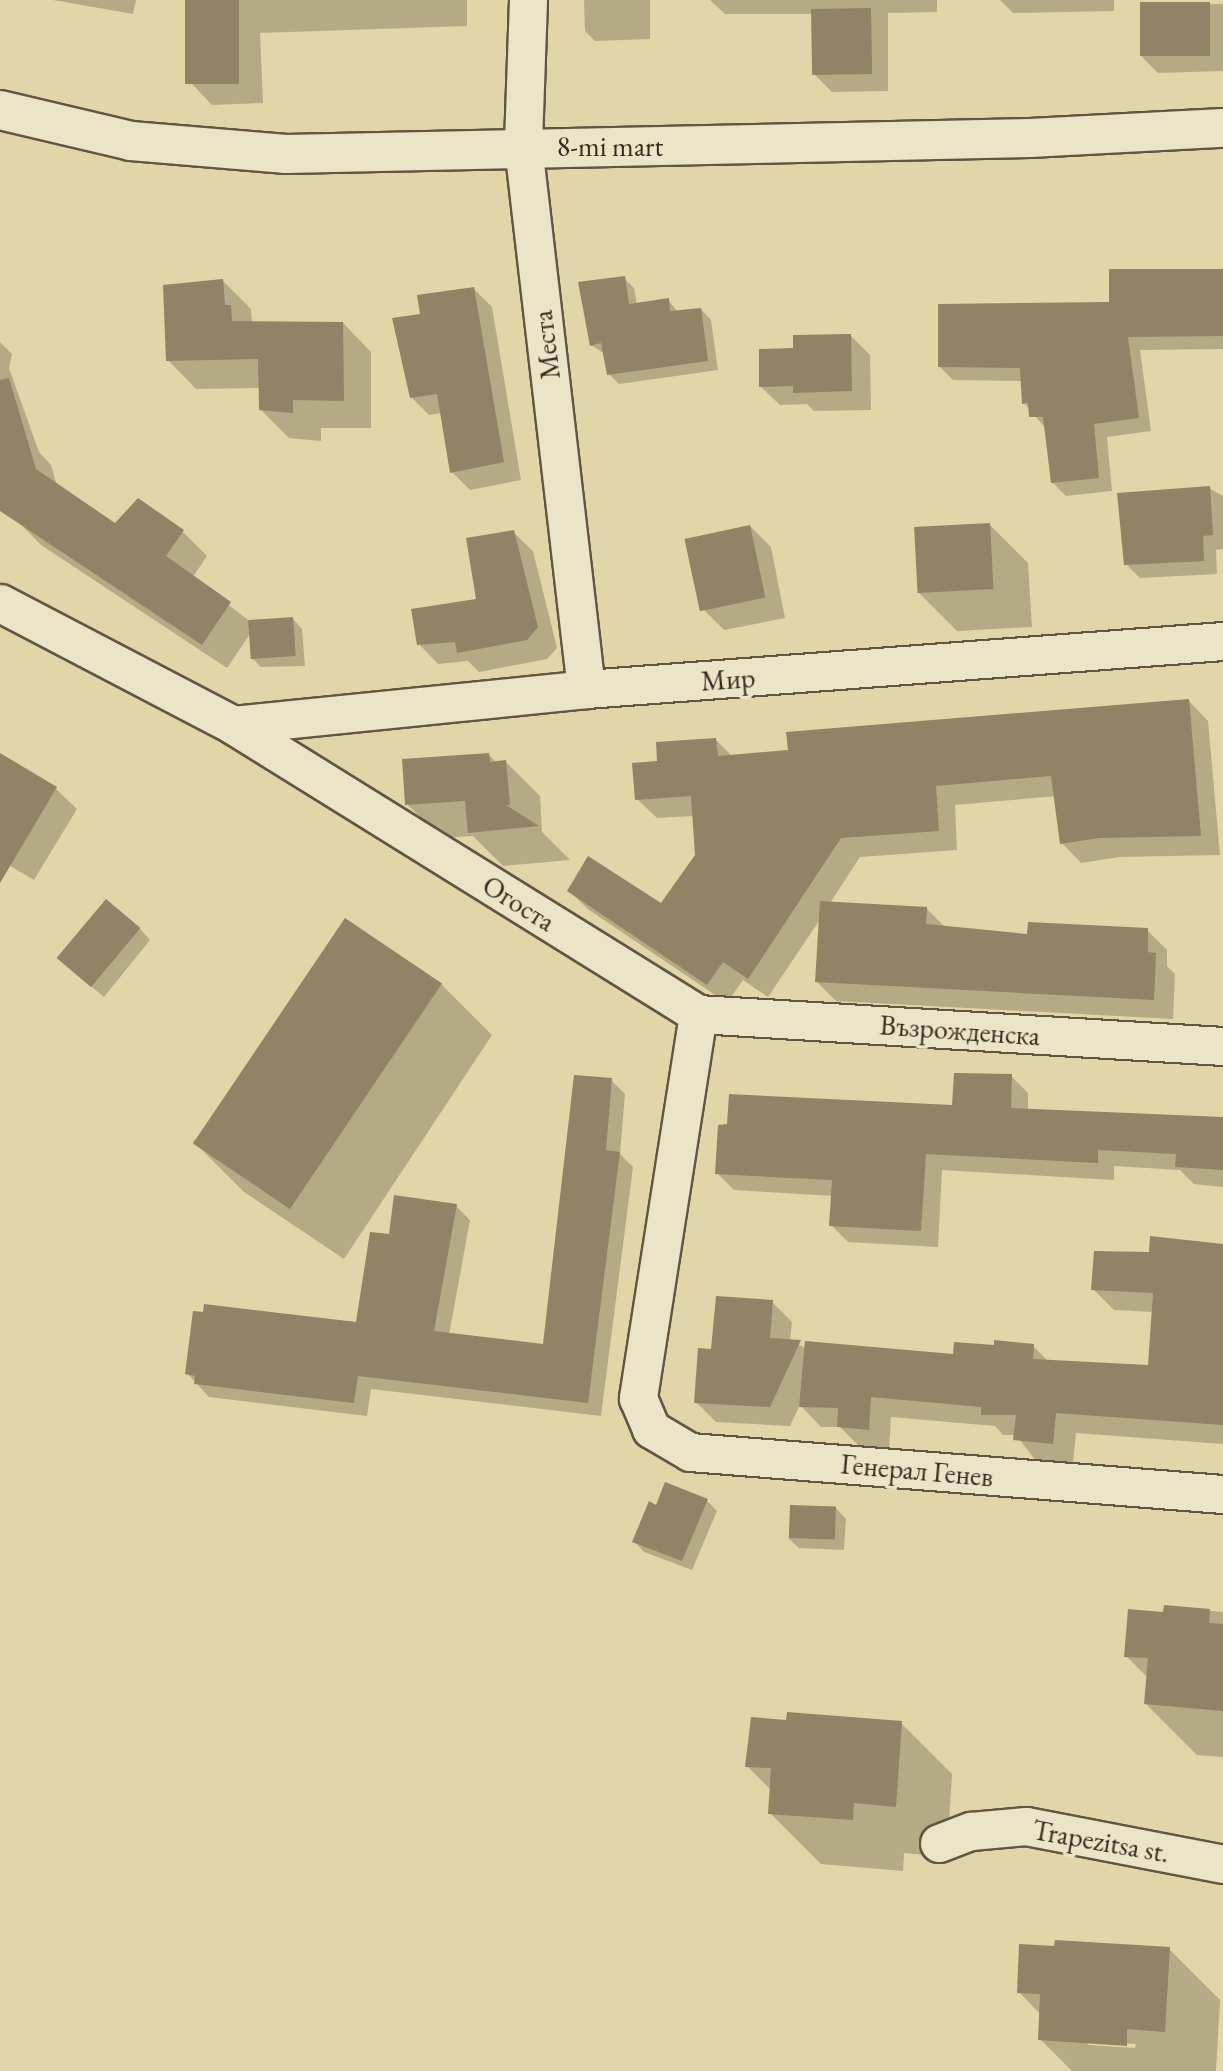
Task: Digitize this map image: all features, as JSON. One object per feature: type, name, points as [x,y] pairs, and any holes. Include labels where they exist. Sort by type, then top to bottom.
[{"type":"main road","name":"8-mi mart","points":[[0,110],[131,141],[286,154],[523,146],[1030,138],[1223,128]]},
{"type":"street","name":"Места","points":[[528,0],[523,146],[586,689]]},
{"type":"street","name":"Огоста","points":[[0,603],[233,724],[698,1014]]},
{"type":"street","name":"Мир","points":[[233,724],[586,689],[1223,641]]},
{"type":"street","name":"Възрожденска","points":[[698,1014],[1223,1046]]},
{"type":"street","name":"Генерал Генев","points":[[698,1014],[638,1398],[651,1429],[690,1451],[1223,1494]]},
{"type":"street","name":"Trapezitsa st.","points":[[939,1843],[971,1831],[1026,1826],[1223,1864]]},
{"type":"building","points":[[185,0],[239,0],[239,84],[185,84]]},
{"type":"building","points":[[1140,2],[1210,2],[1210,56],[1140,56]]},
{"type":"building","points":[[871,8],[872,74],[812,75],[811,9]]},
{"type":"building","points":[[1109,269],[1223,269],[1223,336],[1128,337],[1139,418],[1094,424],[1099,478],[1051,483],[1043,417],[1029,417],[1028,403],[1022,404],[1020,368],[938,367],[938,304],[1109,302]]},
{"type":"building","points":[[625,276],[629,304],[669,298],[670,311],[701,308],[708,361],[607,375],[601,343],[590,346],[578,282]]},
{"type":"building","points":[[223,279],[225,305],[231,305],[232,321],[343,322],[344,401],[293,400],[293,413],[259,410],[258,359],[166,361],[163,285]]},
{"type":"building","points":[[474,287],[504,462],[450,473],[437,394],[410,398],[392,318],[420,314],[417,295]]},
{"type":"building","points":[[851,334],[852,391],[793,393],[793,386],[759,387],[759,349],[793,348],[793,335]]},
{"type":"building","points":[[9,378],[36,469],[115,523],[138,498],[184,530],[166,556],[231,602],[202,645],[0,511],[0,380]]},
{"type":"building","points":[[1210,486],[1213,535],[1203,536],[1204,561],[1124,565],[1117,493]]},
{"type":"building","points":[[990,523],[993,589],[918,593],[914,527]]},
{"type":"building","points":[[750,525],[765,597],[700,611],[684,539]]},
{"type":"building","points":[[514,530],[538,627],[527,640],[457,653],[455,642],[417,645],[411,609],[476,599],[466,538]]},
{"type":"building","points":[[293,617],[296,656],[251,659],[248,620]]},
{"type":"building","points":[[1189,699],[1201,836],[1099,838],[1060,844],[1051,776],[936,786],[939,831],[841,838],[748,979],[723,962],[707,985],[567,891],[588,856],[661,903],[695,855],[691,796],[635,800],[632,763],[657,761],[656,742],[716,738],[718,756],[788,750],[786,732]]},
{"type":"building","points":[[0,753],[57,787],[0,883]]},
{"type":"building","points":[[489,753],[490,762],[506,760],[510,805],[506,805],[539,826],[468,833],[465,801],[405,805],[402,759]]},
{"type":"building","points":[[106,899],[140,928],[91,987],[57,958]]},
{"type":"building","points":[[820,901],[927,907],[926,924],[1027,934],[1028,922],[1148,928],[1148,952],[1156,953],[1154,1000],[815,982]]},
{"type":"building","points":[[345,918],[442,983],[290,1209],[193,1143]]},
{"type":"building","points":[[954,1073],[1012,1074],[1011,1108],[1223,1117],[1223,1170],[1175,1167],[1176,1154],[1098,1150],[1098,1163],[926,1154],[921,1231],[829,1226],[832,1180],[715,1174],[718,1125],[727,1124],[729,1094],[952,1105]]},
{"type":"building","points":[[574,1075],[612,1078],[606,1150],[620,1152],[588,1403],[358,1376],[354,1403],[194,1384],[195,1376],[185,1374],[193,1311],[203,1312],[204,1304],[356,1322],[370,1232],[389,1234],[394,1195],[457,1204],[434,1331],[543,1344]]},
{"type":"building","points":[[1150,1236],[1223,1244],[1223,1425],[1056,1413],[1053,1444],[1013,1440],[1016,1415],[981,1415],[981,1407],[871,1397],[869,1430],[837,1427],[838,1408],[799,1407],[805,1341],[953,1354],[954,1342],[994,1345],[994,1340],[1034,1344],[1033,1359],[1148,1365],[1153,1293],[1091,1290],[1094,1251],[1149,1252]]},
{"type":"building","points":[[716,1296],[773,1300],[770,1338],[801,1340],[770,1407],[694,1403],[698,1348],[711,1349]]},
{"type":"building","points":[[665,1482],[708,1499],[682,1561],[632,1542],[649,1501],[656,1505]]},
{"type":"building","points":[[790,1505],[836,1507],[835,1540],[789,1538]]},
{"type":"building","points":[[1164,1605],[1210,1609],[1209,1623],[1223,1624],[1223,1711],[1144,1704],[1148,1658],[1124,1657],[1128,1609],[1163,1612]]},
{"type":"building","points":[[787,1712],[902,1721],[896,1807],[854,1803],[853,1820],[768,1814],[771,1768],[745,1767],[751,1717],[786,1720]]},
{"type":"building","points":[[1055,1940],[1170,1947],[1165,2032],[1127,2029],[1127,2046],[1038,2040],[1040,1994],[1017,1993],[1019,1944],[1054,1946]]}]
